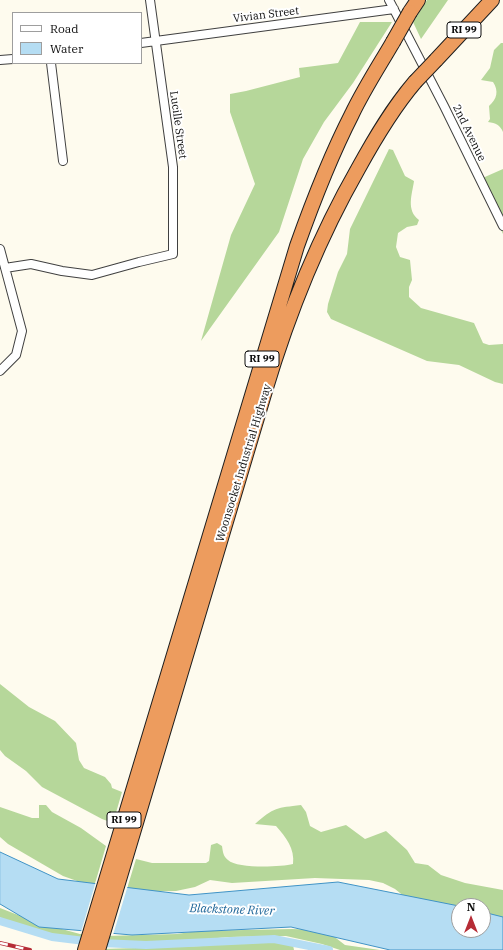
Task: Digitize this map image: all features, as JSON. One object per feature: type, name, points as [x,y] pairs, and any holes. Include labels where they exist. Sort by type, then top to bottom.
[{"type":"highway","name":"Woonsocket Industrial Highway","points":[[98,950],[169,691],[296,246],[317,191],[340,138],[366,88],[418,0]]},
{"type":"highway","name":"Woonsocket Industrial Highway","points":[[85,950],[273,364],[292,309],[317,249],[352,178],[389,115],[415,82],[492,0]]},
{"type":"street","name":"Lucille Street","points":[[5,268],[31,264],[62,271],[92,275],[173,254],[173,167],[150,0]]},
{"type":"street","name":"2nd Avenue","points":[[389,0],[503,226]]},
{"type":"street","name":"Vivian Street","points":[[142,43],[394,9]]},
{"type":"street","points":[[0,60],[12,59]]},
{"type":"street","points":[[51,64],[63,161]]},
{"type":"street","points":[[0,249],[22,331],[16,355],[0,371]]},
{"type":"green space","points":[[427,0],[448,0],[421,39],[413,22]]},
{"type":"green space","points":[[360,22],[392,22],[353,83],[324,122],[303,159],[279,232],[201,341],[231,235],[255,184],[230,112],[230,94],[300,77],[299,68],[338,63]]},
{"type":"green space","points":[[501,43],[503,43],[503,132],[497,125],[488,122],[490,119],[489,106],[494,101],[496,95],[495,85],[493,82],[481,80],[490,68],[494,50]]},
{"type":"green space","points":[[389,149],[393,150],[405,176],[414,181],[411,207],[412,212],[419,220],[417,225],[407,227],[398,233],[396,247],[400,257],[410,260],[412,280],[409,287],[409,297],[421,308],[474,323],[483,343],[489,345],[503,344],[503,384],[495,382],[459,365],[427,361],[331,319],[327,312],[338,272],[347,254],[350,229]]},
{"type":"green space","points":[[503,169],[503,234],[478,180]]},
{"type":"green space","points":[[0,684],[29,707],[55,721],[76,743],[79,760],[84,768],[105,777],[111,784],[112,788],[122,792],[113,823],[102,819],[42,787],[26,771],[5,756],[0,750]]},
{"type":"green space","points":[[39,805],[46,805],[52,812],[81,828],[106,846],[94,887],[63,876],[8,844],[0,837],[0,807],[32,818],[39,818]]},
{"type":"green space","points":[[301,805],[306,812],[310,826],[321,832],[346,825],[365,839],[386,831],[407,850],[415,863],[428,865],[441,875],[465,883],[503,890],[503,917],[491,916],[491,898],[451,898],[451,910],[410,901],[395,889],[383,883],[369,880],[315,878],[232,883],[210,880],[195,887],[176,891],[126,892],[136,859],[152,863],[206,863],[209,861],[211,845],[217,843],[222,846],[225,857],[228,860],[240,865],[279,866],[293,864],[293,853],[291,848],[283,834],[276,826],[255,824],[272,811]]},
{"type":"green space","points":[[0,908],[36,922],[80,934],[88,934],[87,939],[53,936],[4,920],[0,917]]},
{"type":"green space","points":[[292,929],[318,930],[332,935],[345,945],[380,950],[340,950],[322,944],[286,936],[229,937],[185,941],[103,942],[106,936],[177,934],[197,931]]},
{"type":"green space","points":[[281,941],[293,945],[294,950],[103,949],[202,946],[229,942]]},
{"type":"water","name":"Blackstone River","points":[[0,852],[58,879],[189,895],[338,882],[451,904],[451,938],[491,938],[491,914],[503,917],[503,950],[390,950],[291,927],[132,935],[39,927],[0,904]]},
{"type":"pier","points":[[96,881],[128,885],[113,935],[81,932]]},
{"type":"waterway","points":[[0,921],[52,937],[101,943],[146,945],[274,939],[329,950]]},
{"type":"railway","points":[[0,943],[30,950]]}]
